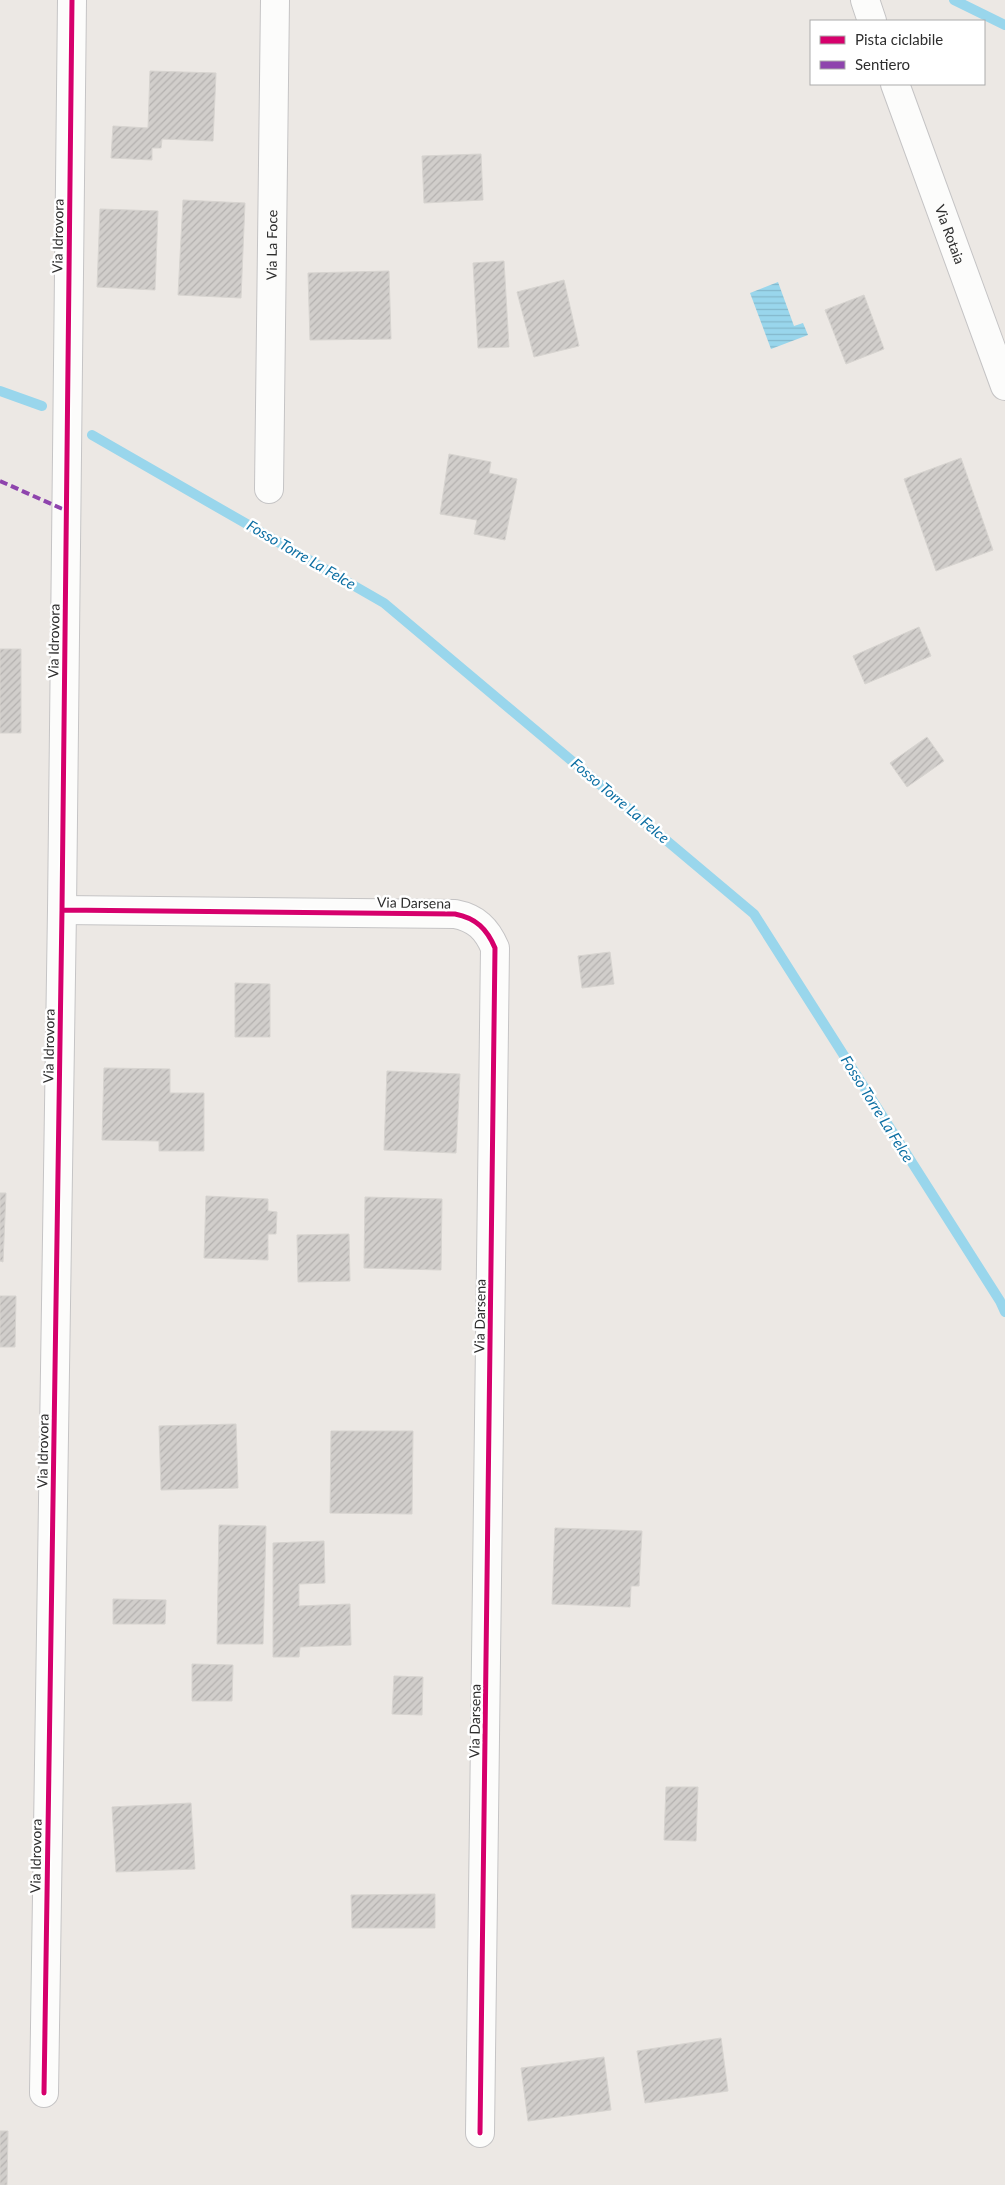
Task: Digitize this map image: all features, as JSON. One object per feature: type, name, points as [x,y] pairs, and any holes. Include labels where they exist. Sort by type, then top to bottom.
[{"type":"street","name":"Via Idrovora","points":[[44,2093],[62,910],[72,0]]},
{"type":"street","name":"Via La Foce","points":[[269,489],[275,0]]},
{"type":"street","points":[[865,0],[872,20]]},
{"type":"street","name":"Via Rotaia","points":[[895,85],[1005,386]]},
{"type":"street","name":"Via Darsena","points":[[62,910],[455,914],[476,921],[484,928],[495,948],[480,2133]]},
{"type":"water","points":[[778,282],[794,326],[803,323],[808,335],[771,349],[750,293]]},
{"type":"building","points":[[150,71],[216,73],[213,141],[162,139],[161,148],[152,148],[152,160],[111,158],[113,126],[148,128]]},
{"type":"building","points":[[481,154],[483,200],[424,203],[422,156]]},
{"type":"building","points":[[183,200],[245,203],[241,298],[178,295]]},
{"type":"building","points":[[100,209],[158,211],[155,290],[97,287]]},
{"type":"building","points":[[504,261],[509,347],[478,348],[473,263]]},
{"type":"building","points":[[389,271],[391,339],[310,340],[308,273]]},
{"type":"building","points":[[564,280],[579,346],[534,357],[517,292]]},
{"type":"building","points":[[864,295],[884,349],[846,364],[825,310]]},
{"type":"building","points":[[449,454],[491,462],[489,473],[517,479],[505,540],[474,534],[477,520],[440,514]]},
{"type":"building","points":[[961,458],[993,550],[936,571],[904,479]]},
{"type":"building","points":[[919,627],[931,656],[865,684],[853,656]]},
{"type":"building","points":[[0,649],[21,649],[21,733],[0,733]]},
{"type":"building","points":[[927,737],[944,761],[907,787],[890,763]]},
{"type":"building","points":[[610,952],[614,984],[582,988],[578,956]]},
{"type":"building","points":[[235,983],[270,984],[270,1037],[235,1037]]},
{"type":"building","points":[[104,1068],[170,1069],[170,1093],[204,1093],[204,1151],[159,1151],[159,1141],[102,1140]]},
{"type":"building","points":[[387,1071],[460,1074],[456,1153],[384,1150]]},
{"type":"building","points":[[0,1193],[6,1193],[3,1262],[0,1261]]},
{"type":"building","points":[[206,1196],[268,1199],[268,1211],[277,1212],[276,1234],[268,1234],[268,1260],[204,1258]]},
{"type":"building","points":[[365,1197],[442,1199],[441,1270],[364,1268]]},
{"type":"building","points":[[349,1234],[350,1281],[298,1282],[297,1235]]},
{"type":"building","points":[[0,1296],[16,1296],[15,1347],[0,1347]]},
{"type":"building","points":[[236,1424],[238,1488],[161,1490],[159,1426]]},
{"type":"building","points":[[331,1431],[413,1431],[412,1514],[330,1513]]},
{"type":"building","points":[[219,1525],[266,1526],[263,1644],[217,1644]]},
{"type":"building","points":[[555,1528],[642,1531],[639,1586],[631,1586],[630,1607],[552,1604]]},
{"type":"building","points":[[324,1541],[325,1583],[299,1584],[299,1606],[350,1604],[351,1645],[300,1647],[299,1657],[273,1657],[273,1543]]},
{"type":"building","points":[[113,1599],[166,1600],[165,1624],[113,1624]]},
{"type":"building","points":[[192,1664],[233,1665],[232,1701],[192,1701]]},
{"type":"building","points":[[394,1676],[423,1677],[422,1715],[392,1714]]},
{"type":"building","points":[[666,1787],[698,1787],[696,1841],[664,1840]]},
{"type":"building","points":[[191,1803],[195,1869],[116,1872],[112,1807]]},
{"type":"building","points":[[435,1894],[435,1928],[352,1928],[351,1895]]},
{"type":"building","points":[[721,2038],[728,2091],[645,2103],[637,2051]]},
{"type":"building","points":[[604,2057],[611,2110],[528,2121],[521,2068]]},
{"type":"building","points":[[0,2131],[8,2131],[7,2185],[0,2185]]},
{"type":"waterway","points":[[954,0],[1005,25]]},
{"type":"waterway","name":"Fosso Torre La Felce","points":[[0,391],[42,406]]},
{"type":"waterway","name":"Fosso Torre La Felce","points":[[92,435],[384,603],[754,914],[1000,1301],[1005,1312]]},
{"type":"marked path","points":[[0,481],[67,511]]},
{"type":"cycle path","points":[[44,2093],[62,910],[72,0]]},
{"type":"cycle path","points":[[62,910],[455,914],[469,918],[480,925],[495,948],[480,2133]]}]
